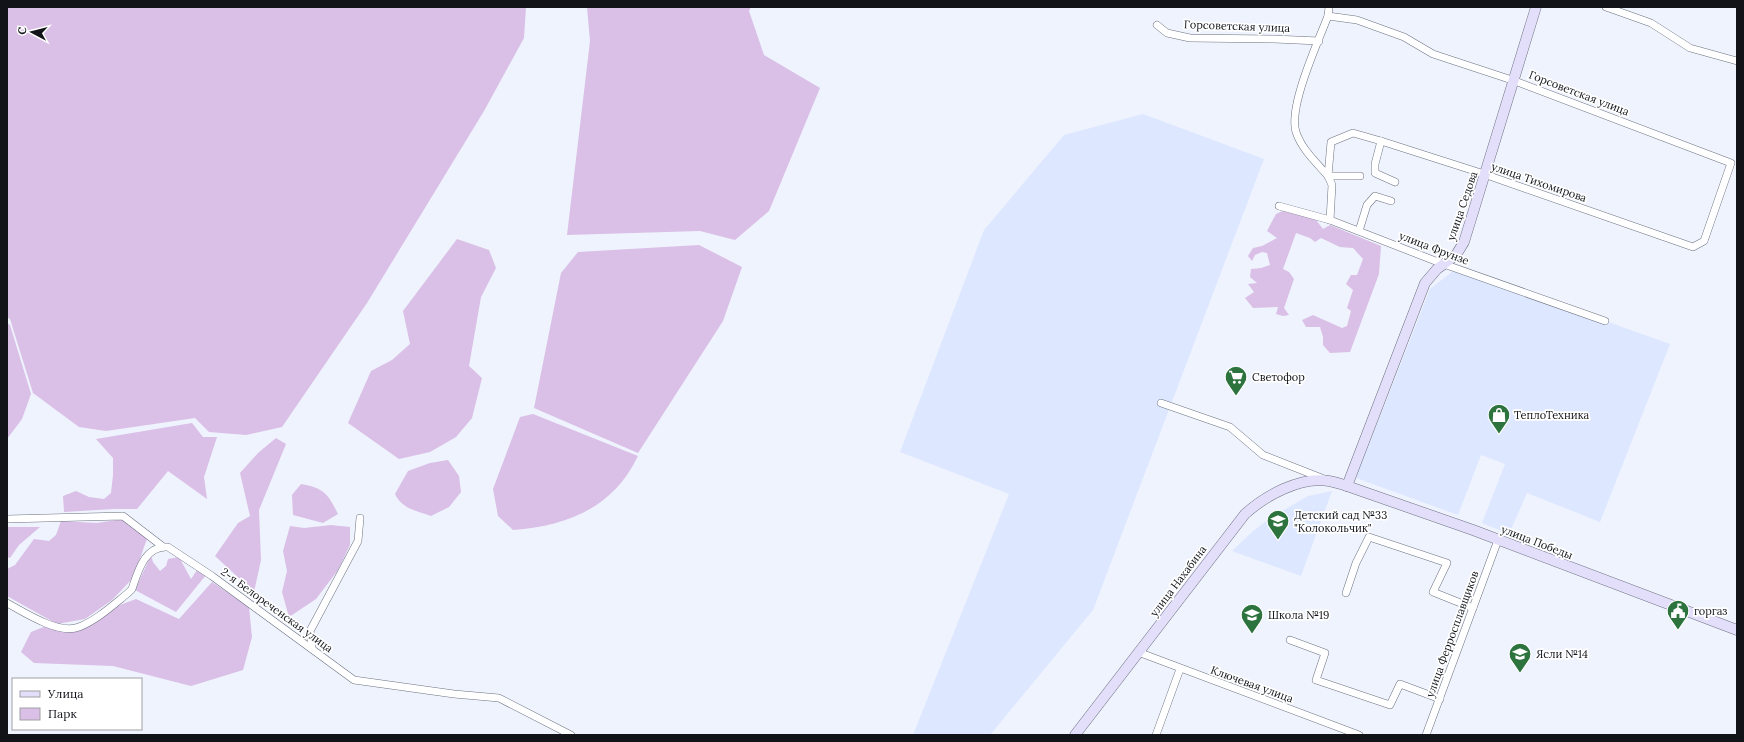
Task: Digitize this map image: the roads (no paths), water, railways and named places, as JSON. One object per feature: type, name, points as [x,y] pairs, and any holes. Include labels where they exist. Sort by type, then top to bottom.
[{"type":"main road","name":"улица Седова","points":[[1347,486],[1425,283],[1437,269],[1456,255],[1464,242],[1515,81],[1536,7]]},
{"type":"main road","name":"улица Победы","points":[[1328,480],[1498,540],[1737,630]]},
{"type":"main road","name":"улица Нахабина","points":[[1075,735],[1245,514],[1257,503],[1278,492],[1298,485],[1328,480]]},
{"type":"street","points":[[1329,7],[1328,16],[1294,112],[1296,132],[1309,155],[1328,176],[1332,185],[1330,220]]},
{"type":"street","points":[[1606,7],[1651,23],[1690,48],[1737,61]]},
{"type":"street","name":"Горсоветская улица","points":[[1328,16],[1358,20],[1404,37],[1433,54],[1515,81],[1731,163],[1704,240],[1693,247]]},
{"type":"street","name":"Горсоветская улица","points":[[1157,25],[1167,33],[1190,38],[1319,41]]},
{"type":"street","name":"улица Тихомирова","points":[[1328,176],[1331,142],[1353,133],[1485,175],[1693,247]]},
{"type":"street","points":[[1381,141],[1375,164],[1375,172],[1395,182]]},
{"type":"street","points":[[1328,176],[1360,176]]},
{"type":"street","points":[[1359,231],[1367,205],[1375,196],[1391,201]]},
{"type":"street","name":"улица Фрунзе","points":[[1279,206],[1330,220],[1445,264],[1605,321]]},
{"type":"street","points":[[1162,403],[1230,427],[1263,455],[1328,480]]},
{"type":"street","name":"2-я Белореченская улица","points":[[7,519],[123,516],[162,546],[178,552],[354,680],[454,694],[499,698],[571,735]]},
{"type":"street","points":[[312,648],[310,632],[358,541],[360,518]]},
{"type":"street","points":[[1346,593],[1356,563],[1369,537],[1447,563],[1433,592],[1473,608]]},
{"type":"street","name":"улица Ферросплавщиков","points":[[1426,735],[1498,540]]},
{"type":"street","points":[[7,603],[40,621],[62,629],[78,627],[92,620],[128,593],[132,589],[148,553],[162,546]]},
{"type":"street","points":[[1290,640],[1325,653],[1316,680],[1390,705],[1400,684],[1440,699]]},
{"type":"street","name":"Ключевая улица","points":[[1138,652],[1359,735]]},
{"type":"street","points":[[1156,735],[1180,669]]},
{"type":"place","name":"Светофор","points":[[1236,396]]},
{"type":"place","name":"ТеплоТехника","points":[[1499,434]]},
{"type":"place","name":"Детский сад №33 \"Колокольчик\"","points":[[1278,540]]},
{"type":"place","name":"горгаз","points":[[1678,630]]},
{"type":"place","name":"Школа №19","points":[[1252,634]]},
{"type":"place","name":"Ясли №14","points":[[1520,674]]}]
